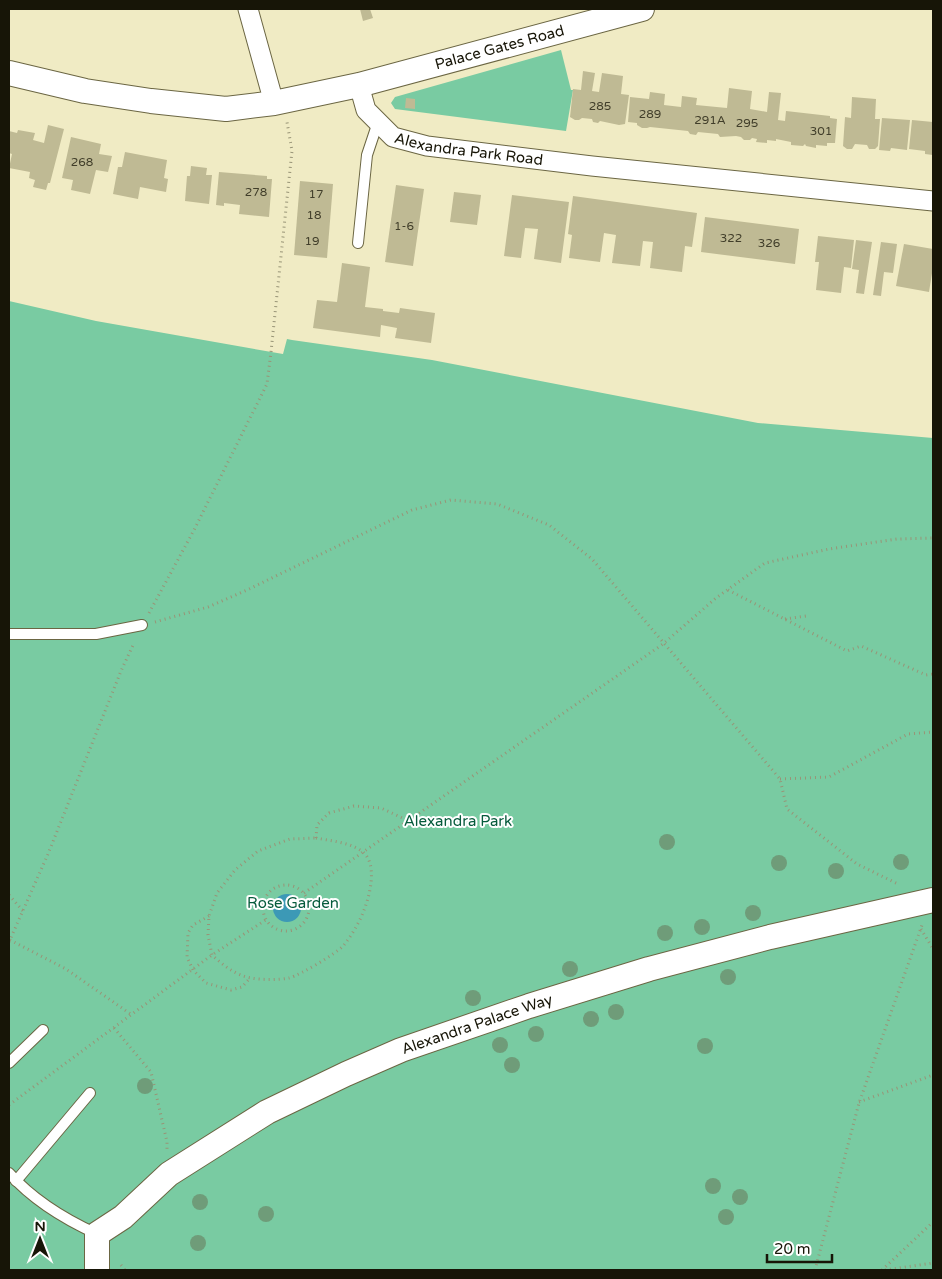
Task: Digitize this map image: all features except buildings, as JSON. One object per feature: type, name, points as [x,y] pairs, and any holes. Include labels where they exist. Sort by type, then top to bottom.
[{"type":"street","points":[[248,9],[281,112]]},
{"type":"street","name":"Palace Gates Road","points":[[359,85],[642,9]]},
{"type":"street","points":[[9,73],[86,91],[160,102],[226,109],[281,112],[359,85]]},
{"type":"street","name":"Alexandra Park Road","points":[[359,85],[366,110],[393,137],[427,146],[592,166],[933,201]]},
{"type":"street","name":"Alexandra Palace Way","points":[[97,1234],[123,1217],[169,1174],[267,1112],[401,1050],[529,1006],[649,969],[770,937],[931,900]]},
{"type":"street","points":[[97,1234],[97,1270]]},
{"type":"lane","points":[[358,243],[367,155],[378,122]]},
{"type":"lane","points":[[9,634],[96,634],[142,625]]},
{"type":"lane","points":[[9,1063],[43,1030]]},
{"type":"lane","points":[[90,1093],[12,1177],[50,1209],[73,1223],[97,1234]]},
{"type":"path","points":[[132,1015],[66,969],[9,941],[23,911],[120,671],[142,625],[194,530],[267,384],[272,352],[292,151],[281,112]]},
{"type":"path","points":[[142,625],[208,607],[412,510],[451,500],[497,504],[549,525],[592,560],[780,779],[786,809],[857,864],[931,900],[859,1103],[815,1270]]},
{"type":"path","points":[[304,894],[663,644],[728,590],[764,564],[830,549],[897,539],[933,538]]},
{"type":"path","points":[[728,590],[847,651],[861,646],[926,674],[933,674]]},
{"type":"path","points":[[784,619],[806,616]]},
{"type":"path","points":[[780,779],[829,777],[908,734],[933,732]]},
{"type":"path","points":[[316,838],[317,825],[329,813],[354,806],[381,808],[409,821]]},
{"type":"path","points":[[316,838],[341,842],[364,853],[372,869],[369,897],[360,920],[342,947],[322,961],[289,978],[250,978],[230,970],[212,956],[208,935],[209,916],[217,893],[235,870],[258,851],[290,839],[316,838]]},
{"type":"path","points":[[290,885],[298,888],[304,894],[307,898],[309,910],[300,926],[286,931],[271,925],[263,908],[264,900],[270,891],[277,887],[290,885]]},
{"type":"path","points":[[9,896],[23,911]]},
{"type":"path","points":[[209,916],[193,925],[188,934],[187,957],[193,970],[206,983],[231,990],[242,986],[250,978]]},
{"type":"path","points":[[9,1105],[212,956],[267,919]]},
{"type":"path","points":[[921,928],[933,949]]},
{"type":"path","points":[[114,1028],[151,1072],[167,1142]]},
{"type":"path","points":[[859,1103],[933,1075]]},
{"type":"path","points":[[884,1270],[933,1222]]},
{"type":"path","points":[[884,1270],[933,1263]]},
{"type":"path","points":[[121,1265],[125,1270]]},
{"type":"green space","points":[[561,50],[571,90],[573,90],[566,131],[395,109],[391,103],[395,97]]},
{"type":"green space","name":"Alexandra Park","points":[[9,301],[96,321],[283,354],[287,339],[432,360],[758,423],[933,438],[933,1270],[9,1270]]},
{"type":"water","points":[[287,894],[297,898],[301,908],[297,918],[287,922],[277,918],[273,908],[277,898]]},
{"type":"park label","name":"Rose Garden","points":[[293,903]]}]
